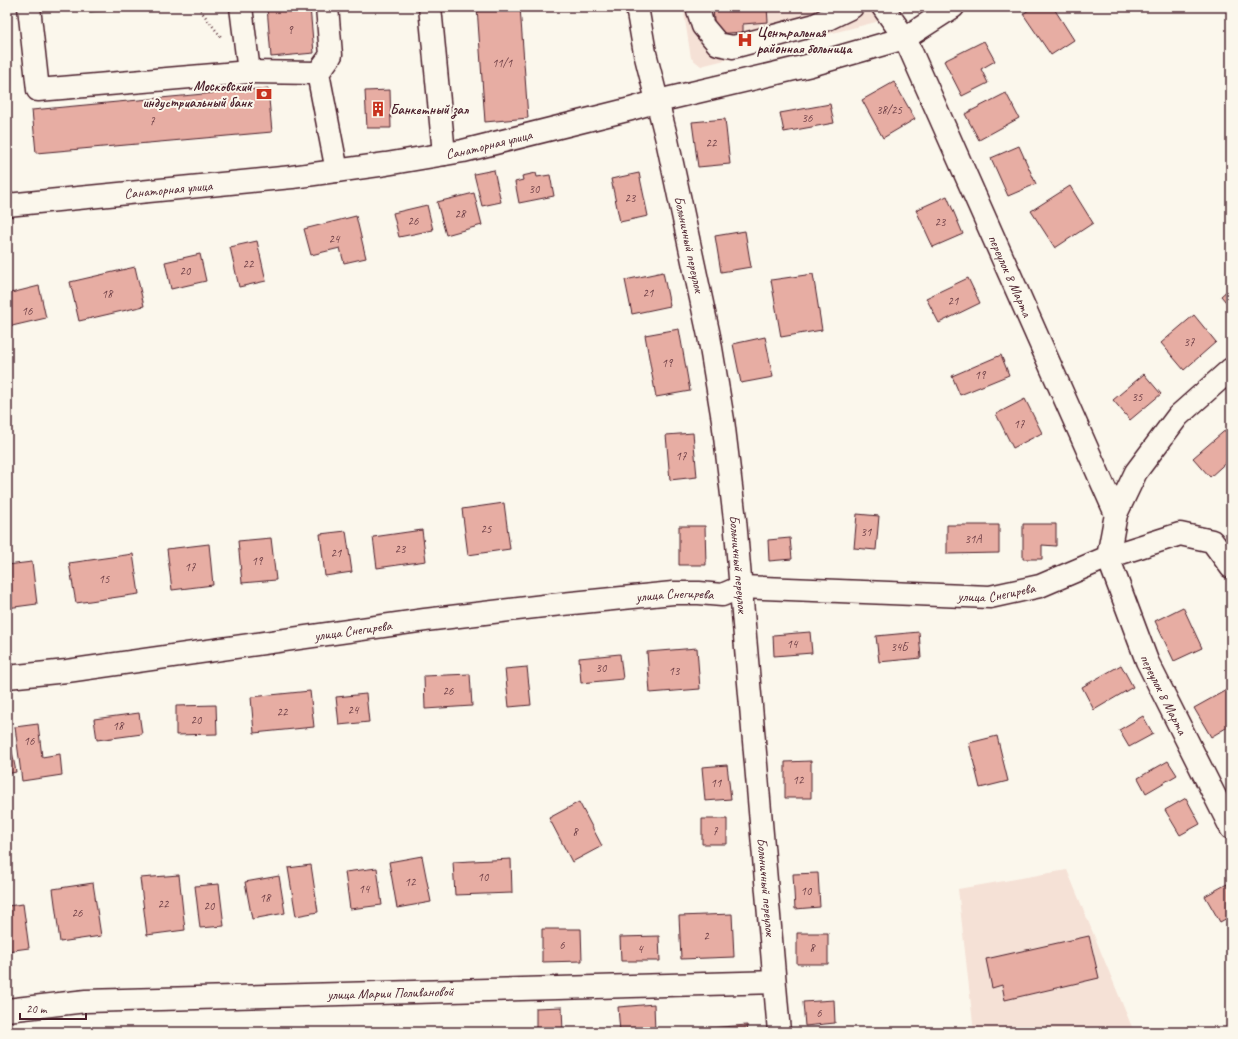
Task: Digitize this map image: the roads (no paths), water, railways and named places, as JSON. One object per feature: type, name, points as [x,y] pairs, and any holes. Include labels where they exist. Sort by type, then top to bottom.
[{"type":"street","points":[[29,7],[38,90],[249,72],[318,73]]},
{"type":"street","points":[[241,7],[249,72]]},
{"type":"street","points":[[327,7],[331,55],[318,73],[337,171]]},
{"type":"street","points":[[430,7],[444,154]]},
{"type":"street","name":"Больничный переулок","points":[[637,7],[645,53],[658,101],[708,336],[722,412],[735,520],[778,1032]]},
{"type":"street","points":[[696,7],[703,26],[718,44],[733,47],[815,25],[852,7]]},
{"type":"street","name":"переулок 8 Марта","points":[[883,7],[905,38],[1116,514]]},
{"type":"street","name":"Санаторная улица","points":[[7,205],[292,177],[463,152],[658,101],[811,65],[905,38],[953,7]]},
{"type":"street","points":[[1108,557],[1116,514],[1136,472],[1178,416],[1231,369]]},
{"type":"street","name":"улица Снегирева","points":[[7,677],[67,671],[425,620],[673,594],[699,593],[722,595],[741,587],[990,597],[1040,586],[1108,557],[1180,534],[1212,541],[1231,567]]},
{"type":"street","name":"переулок 8 Марта","points":[[1108,557],[1147,661],[1231,828]]},
{"type":"street","name":"улица Марии Поливановой","points":[[7,1010],[94,1001],[774,982]]},
{"type":"place","name":"Центральная районная больница","points":[[745,40]]},
{"type":"place","name":"Московский индустриальный банк","points":[[264,94]]},
{"type":"place","name":"Банкетный зал","points":[[378,109]]}]
